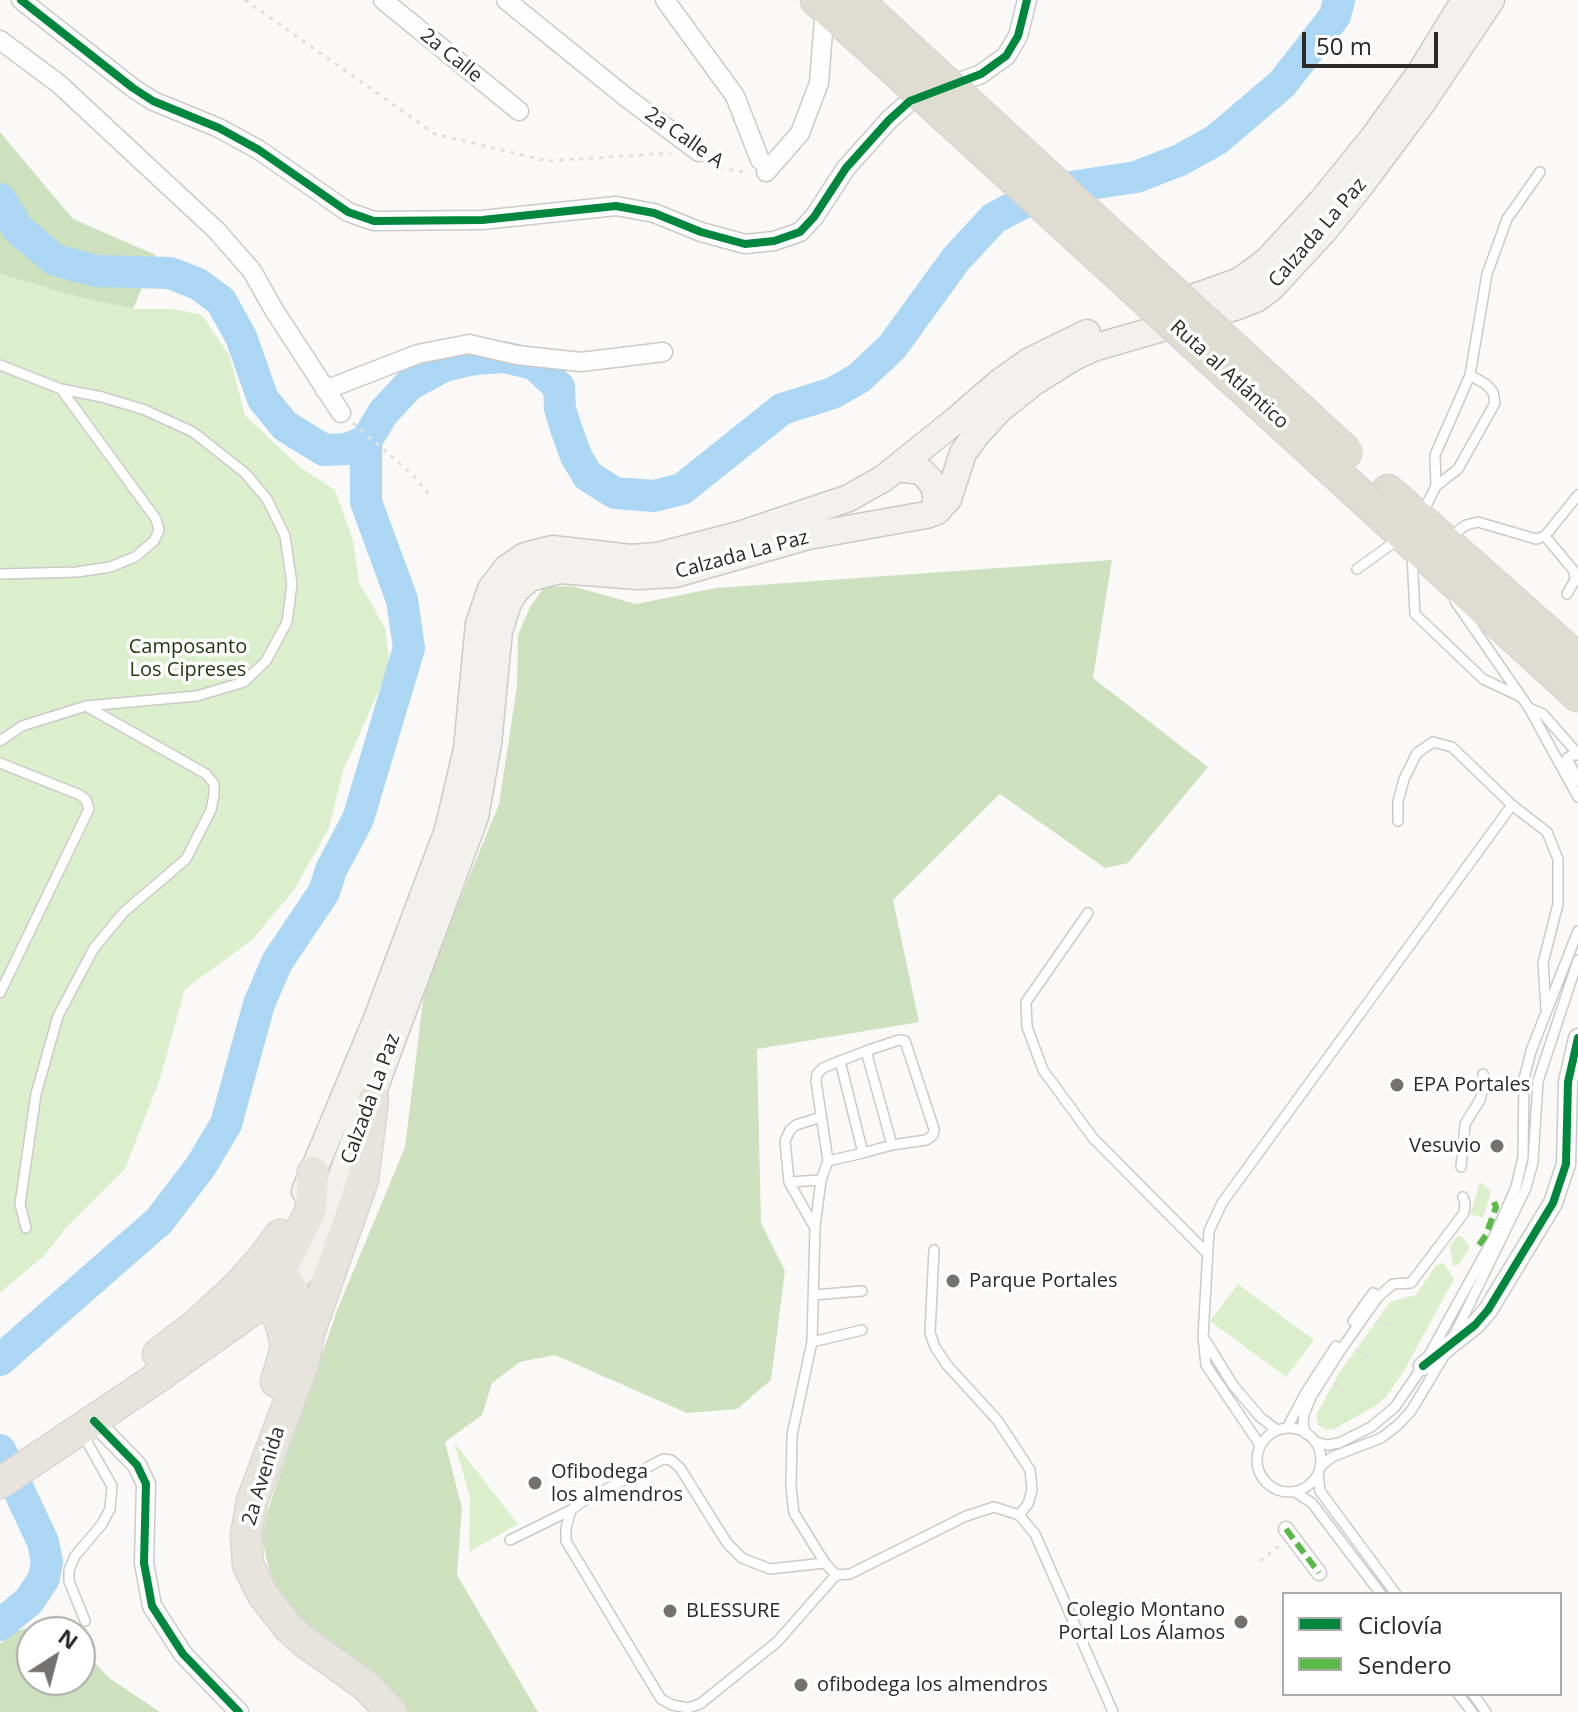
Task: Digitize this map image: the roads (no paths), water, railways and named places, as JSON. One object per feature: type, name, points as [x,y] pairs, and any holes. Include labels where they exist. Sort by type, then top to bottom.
[{"type":"highway","points":[[856,0],[887,46]]},
{"type":"highway","points":[[821,3],[887,46]]},
{"type":"highway","name":"Ruta al Atlántico","points":[[887,46],[1380,499],[1578,695]]},
{"type":"highway","name":"Ruta al Atlántico","points":[[1421,539],[1578,660]]},
{"type":"main road","name":"Calzada La Paz","points":[[0,1483],[41,1445],[197,1324],[263,1258],[295,1209],[381,1006],[455,806],[467,749],[479,624],[491,589],[502,574],[519,559],[552,549],[644,557],[739,535],[849,498],[897,468],[1000,382],[1063,343],[1240,281],[1259,269],[1304,222],[1373,138],[1427,63],[1465,0]]},
{"type":"main road","name":"Calzada La Paz","points":[[0,1460],[88,1425],[279,1291],[303,1270],[313,1253],[373,1099],[475,817],[488,743],[501,621],[516,590],[530,578],[560,570],[637,576],[675,574],[808,536],[937,511],[948,499],[963,453],[976,435],[1000,409],[1034,382],[1093,348],[1238,306],[1256,299],[1271,288],[1360,186],[1422,103],[1491,0]]},
{"type":"main road","points":[[897,468],[921,471],[928,478],[935,487],[937,511]]},
{"type":"main road","name":"2a Avenida","points":[[373,1099],[363,1180],[309,1333],[304,1362],[252,1501],[246,1535],[248,1565],[263,1595],[289,1628],[365,1685],[391,1712]]},
{"type":"main road","points":[[309,1333],[305,1316],[269,1283],[286,1259],[311,1209],[313,1172]]},
{"type":"main road","name":"2a Avenida","points":[[279,1291],[280,1321],[286,1348],[278,1379],[229,1507],[225,1540],[231,1573],[245,1602],[282,1645],[304,1666],[346,1693],[367,1712]]},
{"type":"street","points":[[21,0],[153,101],[219,128],[259,150],[348,212],[374,221],[467,220],[616,206],[654,213],[701,232],[745,244],[774,241],[800,232],[814,217],[846,168],[910,101],[981,74],[1006,56],[1018,36],[1027,0]]},
{"type":"street","name":"2a Calle","points":[[383,0],[519,111]]},
{"type":"street","name":"2a Calle A","points":[[506,0],[699,152]]},
{"type":"street","points":[[665,0],[735,96],[763,166],[800,133],[819,83],[821,3]]},
{"type":"street","points":[[0,40],[59,84],[217,231],[252,271],[341,413]]},
{"type":"street","points":[[325,390],[418,354],[469,344],[517,355],[581,362],[663,352]]},
{"type":"street","points":[[1423,1366],[1475,1325],[1488,1310],[1537,1231],[1561,1184],[1567,1147],[1568,1082],[1578,1038]]},
{"type":"street","points":[[88,1425],[137,1465],[146,1484],[144,1563],[152,1606],[183,1654],[239,1712]]},
{"type":"street","points":[[1289,1533],[1319,1573]]},
{"type":"lane","points":[[1521,697],[1483,679],[1415,614],[1421,539],[1436,486],[1435,455],[1470,375],[1487,274],[1507,219],[1540,172]]},
{"type":"lane","points":[[0,365],[61,389],[145,410],[193,432],[245,473],[267,499],[285,536],[292,584],[287,622],[266,661],[244,682],[197,696],[86,706],[22,726],[0,741]]},
{"type":"lane","points":[[1436,486],[1458,469],[1495,403],[1493,392],[1487,385],[1470,375]]},
{"type":"lane","points":[[0,574],[77,572],[110,567],[135,557],[154,541],[159,530],[156,519],[61,389]]},
{"type":"lane","points":[[1357,569],[1421,539],[1478,522],[1536,539],[1545,536],[1578,495]]},
{"type":"lane","points":[[1545,536],[1574,571],[1575,580],[1567,594]]},
{"type":"lane","points":[[1421,539],[1529,708],[1578,797]]},
{"type":"lane","points":[[26,1228],[20,1204],[36,1094],[58,1016],[94,948],[124,912],[186,859],[211,810],[214,795],[214,784],[206,774],[86,706]]},
{"type":"lane","points":[[1529,708],[1543,714],[1578,754]]},
{"type":"lane","points":[[1398,821],[1398,802],[1404,779],[1417,753],[1433,742],[1452,747],[1512,805],[1547,832],[1558,859],[1558,904],[1543,963],[1546,1009]]},
{"type":"lane","points":[[1578,754],[1567,758],[1578,781]]},
{"type":"lane","points":[[0,763],[80,795],[89,809],[0,993]]},
{"type":"lane","points":[[1260,1445],[1206,1365],[1203,1337],[1209,1231],[1222,1203],[1512,805]]},
{"type":"lane","points":[[1088,913],[1026,1002],[1027,1027],[1043,1070],[1093,1138],[1207,1253]]},
{"type":"lane","points":[[1315,1442],[1327,1445],[1339,1443],[1371,1427],[1395,1407],[1423,1366],[1493,1239],[1516,1187],[1523,1157],[1524,1079],[1546,1009],[1578,931]]},
{"type":"lane","points":[[1295,1492],[1309,1486],[1332,1457],[1381,1438],[1398,1425],[1411,1411],[1449,1347],[1526,1188],[1533,1162],[1538,1081],[1578,960]]},
{"type":"lane","points":[[828,1161],[926,1140],[933,1135],[934,1129],[905,1041],[899,1040],[840,1061],[817,1074],[816,1081],[828,1161],[821,1180],[815,1228],[812,1342],[792,1435],[791,1487],[794,1513],[836,1575]]},
{"type":"lane","points":[[866,1051],[892,1145]]},
{"type":"lane","points":[[840,1061],[863,1153]]},
{"type":"lane","points":[[1461,1167],[1465,1124],[1480,1100],[1485,1081],[1483,1074]]},
{"type":"lane","points":[[815,1228],[789,1182],[785,1141],[796,1125],[821,1117]]},
{"type":"lane","points":[[789,1182],[821,1180]]},
{"type":"lane","points":[[1379,1592],[1312,1503],[1295,1492],[1275,1489],[1260,1475],[1257,1455],[1260,1445],[1282,1429],[1376,1295],[1393,1284],[1411,1283],[1464,1213],[1463,1197]]},
{"type":"lane","points":[[934,1250],[930,1333],[947,1365],[998,1421],[1030,1470],[1032,1490],[1028,1504],[1019,1515]]},
{"type":"lane","points":[[814,1295],[862,1291]]},
{"type":"lane","points":[[1306,1434],[1304,1414],[1311,1397],[1376,1295]]},
{"type":"lane","points":[[812,1342],[862,1330]]},
{"type":"lane","points":[[1203,1337],[1233,1385],[1260,1417],[1282,1429],[1306,1434],[1315,1442],[1319,1450],[1320,1491],[1395,1592]]},
{"type":"lane","points":[[83,1616],[69,1581],[69,1570],[75,1556],[106,1517],[110,1509],[112,1486],[88,1425]]},
{"type":"lane","points":[[510,1540],[663,1459],[671,1460],[680,1468],[727,1543],[742,1558],[770,1569],[825,1563]]},
{"type":"lane","points":[[661,1699],[688,1708],[700,1704],[777,1642],[836,1575],[850,1574],[966,1516],[994,1507],[1019,1515],[1035,1534],[1113,1712]]},
{"type":"lane","points":[[571,1510],[566,1541],[669,1712]]},
{"type":"lane","points":[[1460,1696],[1472,1712]]},
{"type":"waterway","points":[[0,1360],[159,1221],[201,1166],[226,1124],[259,1004],[277,962],[324,892],[331,870],[358,819],[409,648],[402,600],[366,502],[366,441],[383,413],[409,385],[444,366],[475,359],[504,357],[534,364],[559,387],[560,409],[566,428],[576,456],[588,476],[615,493],[654,496],[682,489],[782,409],[833,393],[859,378],[892,347],[956,259],[994,218],[1045,191],[1136,177],[1180,160],[1216,140],[1282,84],[1335,16],[1339,0]]},
{"type":"waterway","points":[[0,199],[18,229],[55,260],[96,271],[170,273],[198,284],[221,301],[241,337],[263,399],[285,426],[324,450],[347,449],[366,441]]},
{"type":"waterway","points":[[0,1450],[43,1542],[47,1562],[44,1578],[29,1601],[0,1625]]},
{"type":"place","name":"EPA Portales","points":[[1397,1085]]},
{"type":"place","name":"Vesuvio","points":[[1497,1146]]},
{"type":"place","name":"Parque Portales","points":[[953,1281]]},
{"type":"place","name":"Ofibodega los almendros","points":[[535,1483]]},
{"type":"place","name":"BLESSURE","points":[[670,1611]]},
{"type":"place","name":"Colegio Montano Portal Los Álamos","points":[[1241,1622]]},
{"type":"place","name":"ofibodega los almendros","points":[[801,1685]]},
{"type":"park label","name":"Camposanto Los Cipreses","points":[[188,658]]}]
